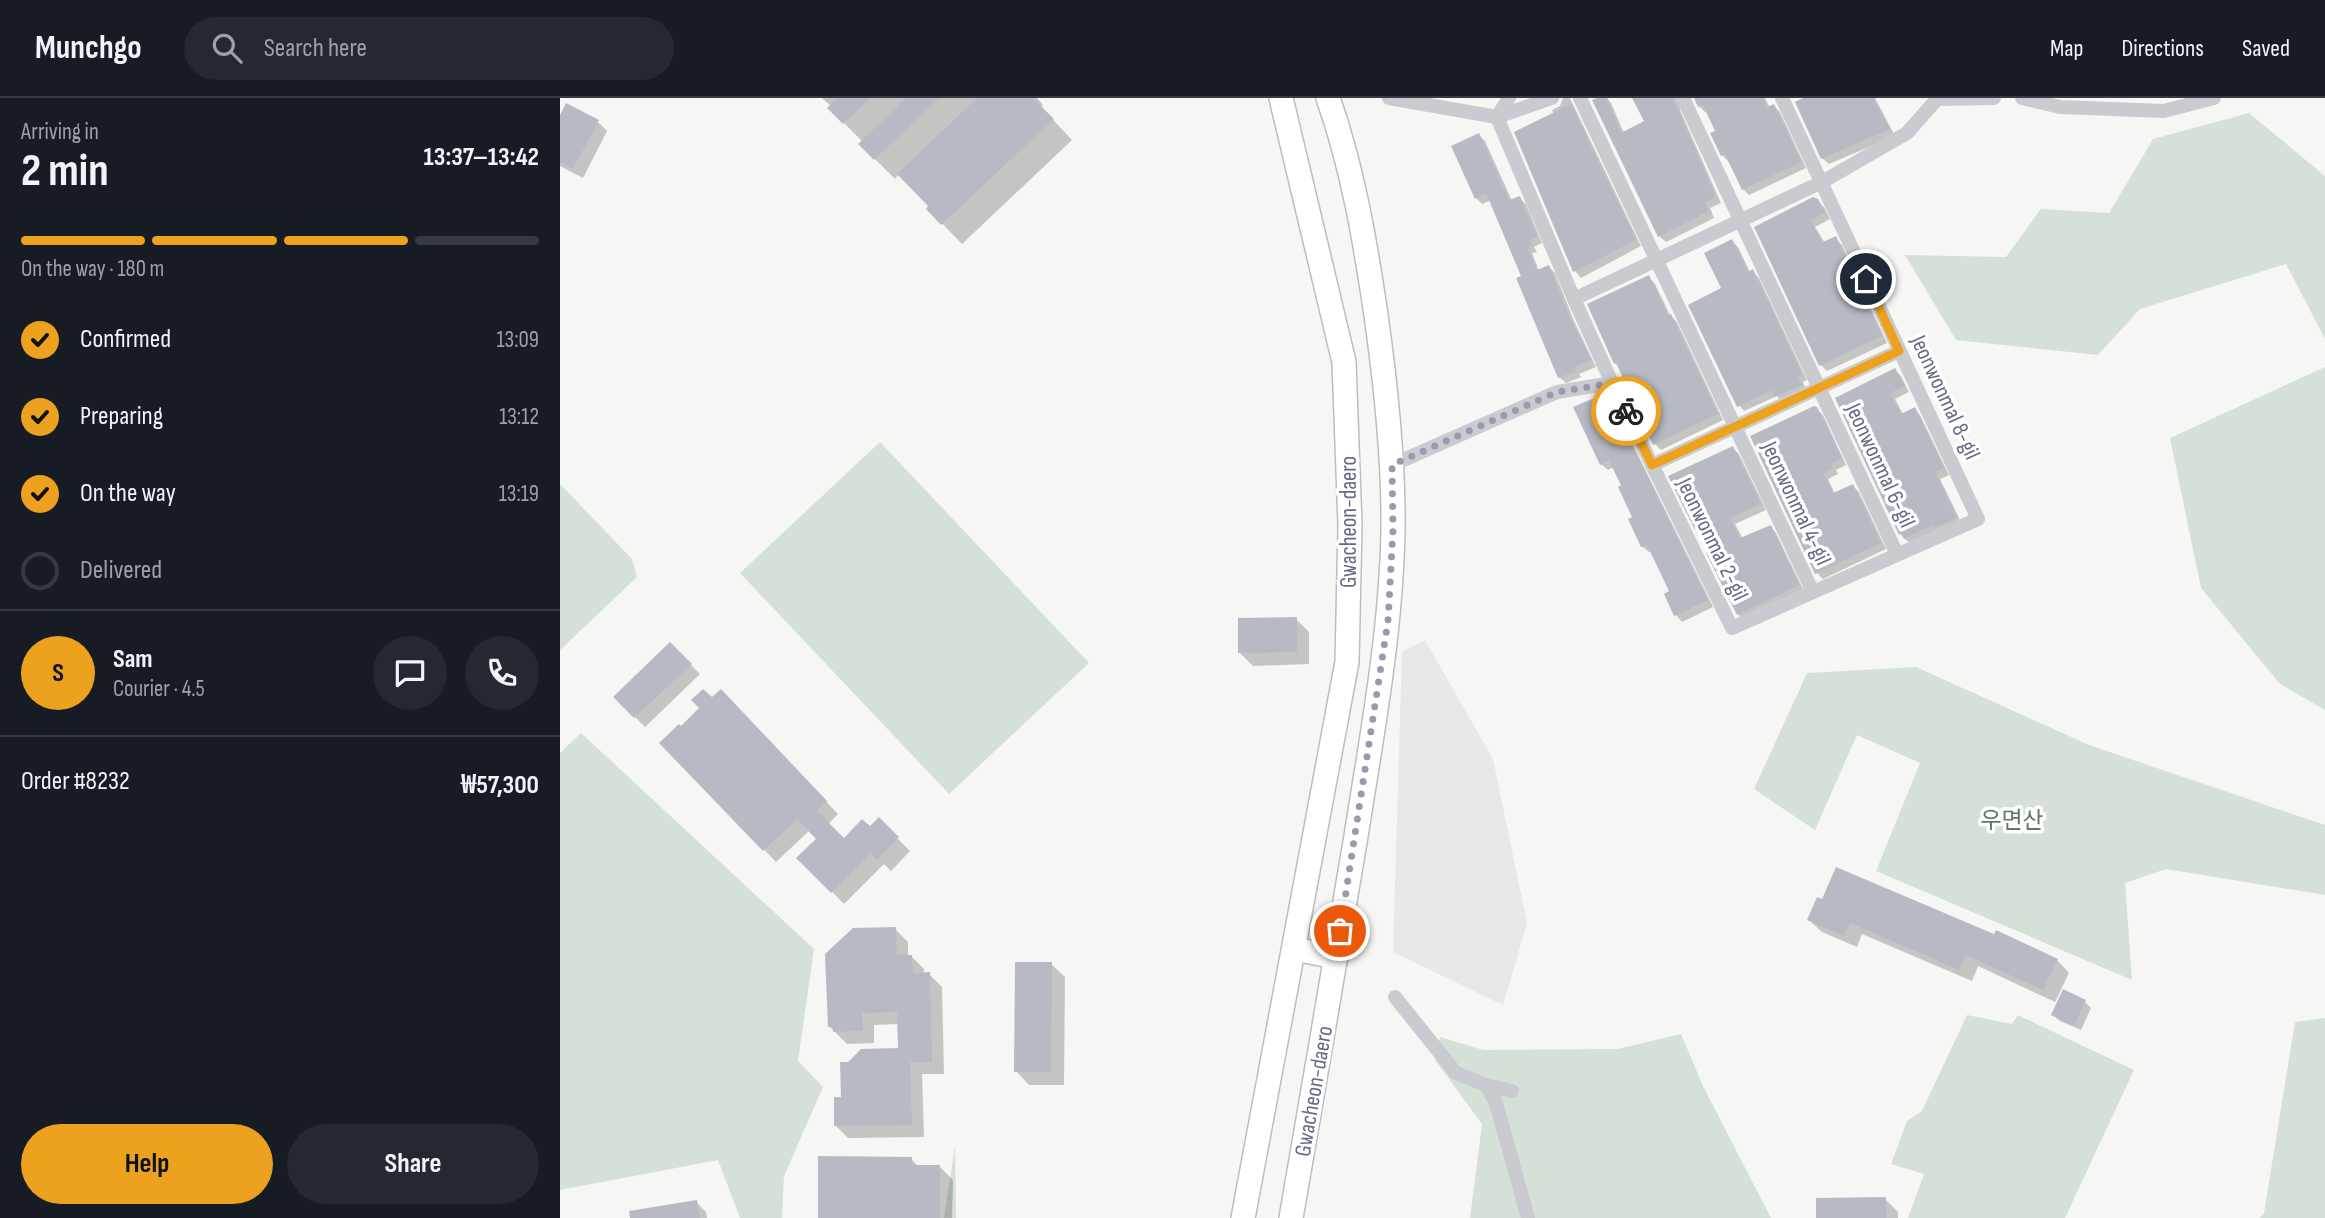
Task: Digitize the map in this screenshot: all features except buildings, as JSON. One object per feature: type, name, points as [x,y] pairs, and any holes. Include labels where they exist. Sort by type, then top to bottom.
[{"type":"main road","name":"Gwacheon-daero","points":[[1243,1218],[1347,662],[1350,524],[1344,362],[1281,98]]},
{"type":"main road","name":"Gwacheon-daero","points":[[1291,1218],[1336,957],[1388,621],[1393,530],[1392,465],[1385,379],[1364,234],[1342,137],[1328,98]]},
{"type":"main road","points":[[1294,949],[1336,957]]},
{"type":"street","points":[[1389,98],[1497,117],[1552,98]]},
{"type":"street","points":[[1497,117],[1509,98]]},
{"type":"street","name":"Jeonwonmal 4-gil","points":[[1580,98],[1813,592],[1897,554]]},
{"type":"street","name":"Jeonwonmal 6-gil","points":[[1684,98],[1897,554],[1944,535]]},
{"type":"street","name":"Jeonwonmal 8-gil","points":[[1782,98],[1978,519],[1944,535]]},
{"type":"street","points":[[1574,299],[1822,183],[1907,133],[1937,98],[1994,98]]},
{"type":"street","points":[[2022,98],[2060,107],[2166,105],[2214,98]]},
{"type":"street","name":"Jeonwonmal 2-gil","points":[[1497,117],[1612,383],[1732,628],[1813,592]]},
{"type":"street","name":"Jeonwonmal 6-gil","points":[[1820,387],[1899,351]]},
{"type":"street","name":"Gwacheon-daero","points":[[1392,465],[1557,392],[1612,383]]},
{"type":"street","name":"Jeonwonmal 4-gil","points":[[1736,426],[1820,387]]},
{"type":"street","name":"Jeonwonmal 2-gil","points":[[1652,465],[1736,426]]},
{"type":"street","points":[[1395,997],[1457,1073],[1486,1085],[1512,1091]]},
{"type":"street","points":[[1486,1085],[1496,1103],[1528,1218]]},
{"type":"shaded area","points":[[1425,640],[1493,759],[1527,923],[1503,1005],[1393,952],[1402,652]]},
{"type":"green space","points":[[2249,113],[2325,176],[2325,339],[2286,264],[2140,309],[2098,355],[1956,340],[1905,255],[2006,257],[2041,209],[2109,213],[2153,139]]},
{"type":"green space","points":[[2325,367],[2325,710],[2280,684],[2201,588],[2170,438]]},
{"type":"green space","points":[[880,442],[1089,663],[949,794],[740,573]]},
{"type":"green space","points":[[560,484],[632,559],[637,577],[560,650]]},
{"type":"green space","name":"우면산","points":[[1916,667],[2089,745],[2325,825],[2325,895],[2166,869],[2125,883],[2132,980],[1876,871],[1920,763],[1857,735],[1815,830],[1754,789],[1807,673]]},
{"type":"green space","points":[[581,733],[814,949],[798,1061],[823,1087],[784,1176],[782,1218],[740,1218],[718,1160],[560,1190],[560,753]]},
{"type":"green space","points":[[1967,1015],[2012,1024],[2018,1015],[2134,1070],[2065,1218],[1908,1218],[1924,1174],[1891,1164],[1907,1121],[1922,1111]]},
{"type":"green space","points":[[2325,1018],[2325,1218],[2260,1218],[2264,1213],[2295,1022]]},
{"type":"green space","points":[[1681,1034],[1703,1086],[1771,1218],[1470,1218],[1482,1124],[1435,1060],[1440,1037],[1483,1050],[1617,1049]]},
{"type":"green space","points":[[955,1146],[956,1218],[944,1218]]},
{"type":"way so far","points":[[1340,931],[1388,621],[1393,530],[1392,465],[1557,392],[1612,383],[1626,411]]},
{"type":"route","points":[[1626,411],[1652,465],[1899,351],[1866,279]]}]
